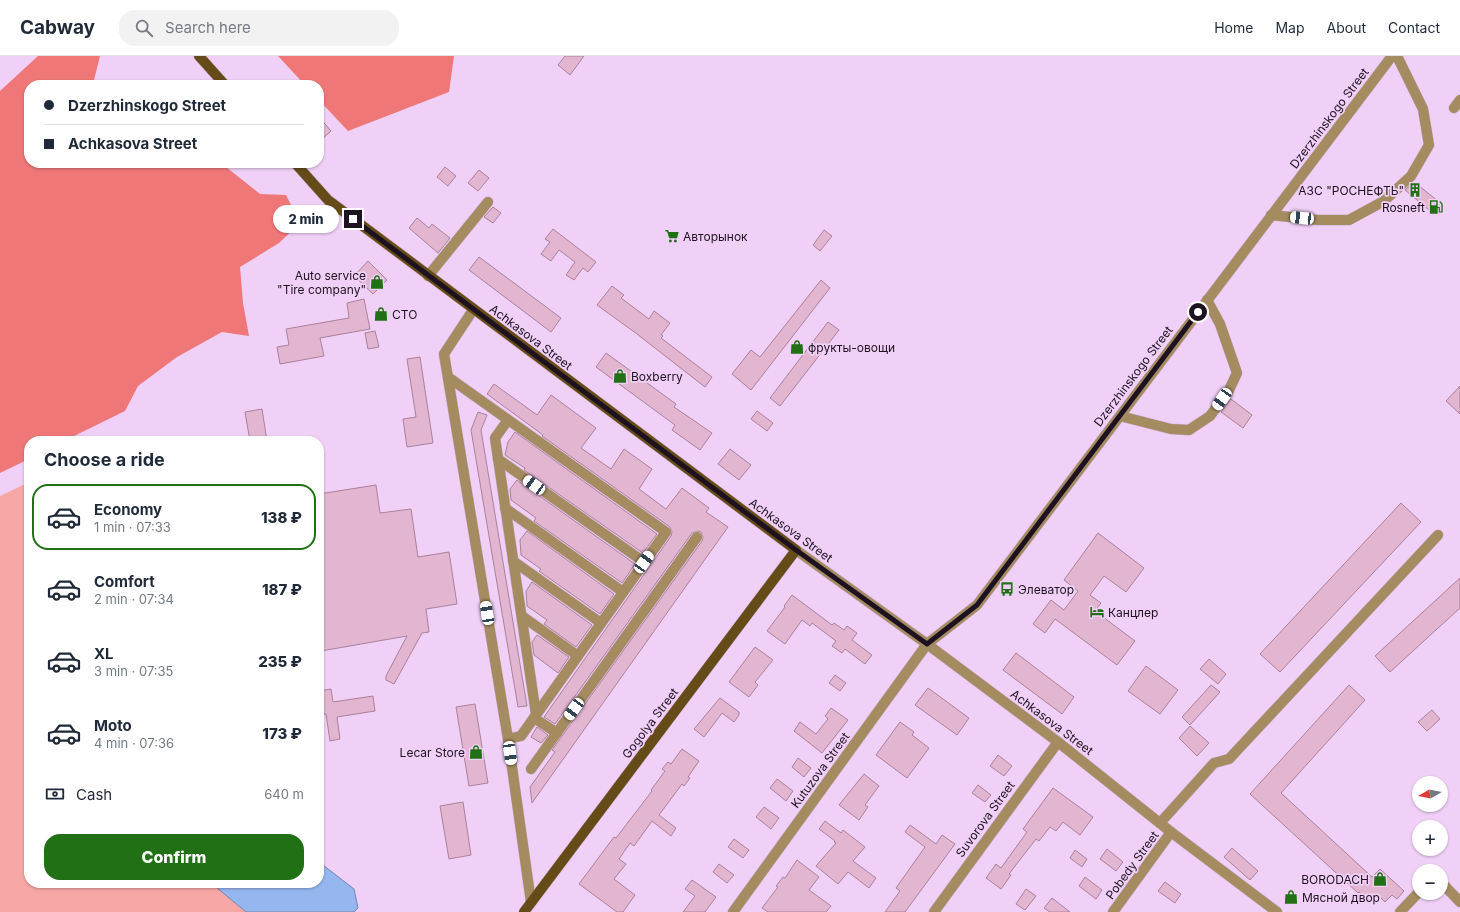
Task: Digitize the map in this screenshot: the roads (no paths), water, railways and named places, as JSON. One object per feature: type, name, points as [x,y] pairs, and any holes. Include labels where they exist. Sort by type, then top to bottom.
[{"type":"main road","points":[[199,56],[221,80]]},
{"type":"main road","name":"Achkasova Street","points":[[299,168],[328,200],[473,310],[796,550]]},
{"type":"main road","name":"Gogolya Street","points":[[524,912],[796,550]]},
{"type":"street","name":"Dzerzhinskogo Street","points":[[927,644],[977,605],[1392,56]]},
{"type":"street","points":[[1272,215],[1318,220],[1349,220],[1384,202],[1411,176],[1429,145],[1423,109],[1397,56]]},
{"type":"street","points":[[428,276],[488,202]]},
{"type":"street","points":[[1120,416],[1171,429],[1189,430],[1210,416],[1229,390],[1237,373],[1220,324],[1207,300]]},
{"type":"street","points":[[473,310],[444,354],[508,738],[531,902]]},
{"type":"street","points":[[448,377],[666,532],[521,736],[508,738]]},
{"type":"street","points":[[508,420],[495,438],[522,616],[535,716],[557,733]]},
{"type":"street","points":[[498,459],[644,562]]},
{"type":"street","points":[[505,508],[623,592]]},
{"type":"street","points":[[1160,823],[1214,763],[1229,759],[1438,535]]},
{"type":"street","points":[[531,769],[696,537]]},
{"type":"street","name":"Achkasova Street","points":[[796,550],[927,644],[1058,742],[1160,823],[1277,912]]},
{"type":"street","points":[[513,561],[601,623]]},
{"type":"street","points":[[522,616],[578,656]]},
{"type":"street","name":"Kutuzova Street","points":[[733,912],[927,644]]},
{"type":"street","name":"Suvorova Street","points":[[934,912],[1058,742]]},
{"type":"street","name":"Pobedy Street","points":[[1113,912],[1172,832]]},
{"type":"street","points":[[1448,889],[1460,902]]},
{"type":"street","points":[[1400,912],[1412,899]]},
{"type":"water","points":[[324,866],[354,889],[358,908],[354,912],[246,912],[217,888],[324,888]]},
{"type":"place","name":"АЗС \"РОСНЕФТЬ\"","points":[[1415,190]]},
{"type":"place","name":"Rosneft","points":[[1436,207]]},
{"type":"place","name":"Авторынок","points":[[672,236]]},
{"type":"place","name":"Auto service \"Tire company\"","points":[[377,282]]},
{"type":"place","name":"СТО","points":[[381,314]]},
{"type":"place","name":"фрукты-овощи","points":[[797,347]]},
{"type":"place","name":"Boxberry","points":[[620,376]]},
{"type":"place","name":"Элеватор","points":[[1007,589]]},
{"type":"place","name":"Канцлер","points":[[1097,612]]},
{"type":"place","name":"Lecar Store","points":[[476,752]]},
{"type":"place","name":"BORODACH","points":[[1380,879]]},
{"type":"place","name":"Мясной двор","points":[[1291,897]]}]
